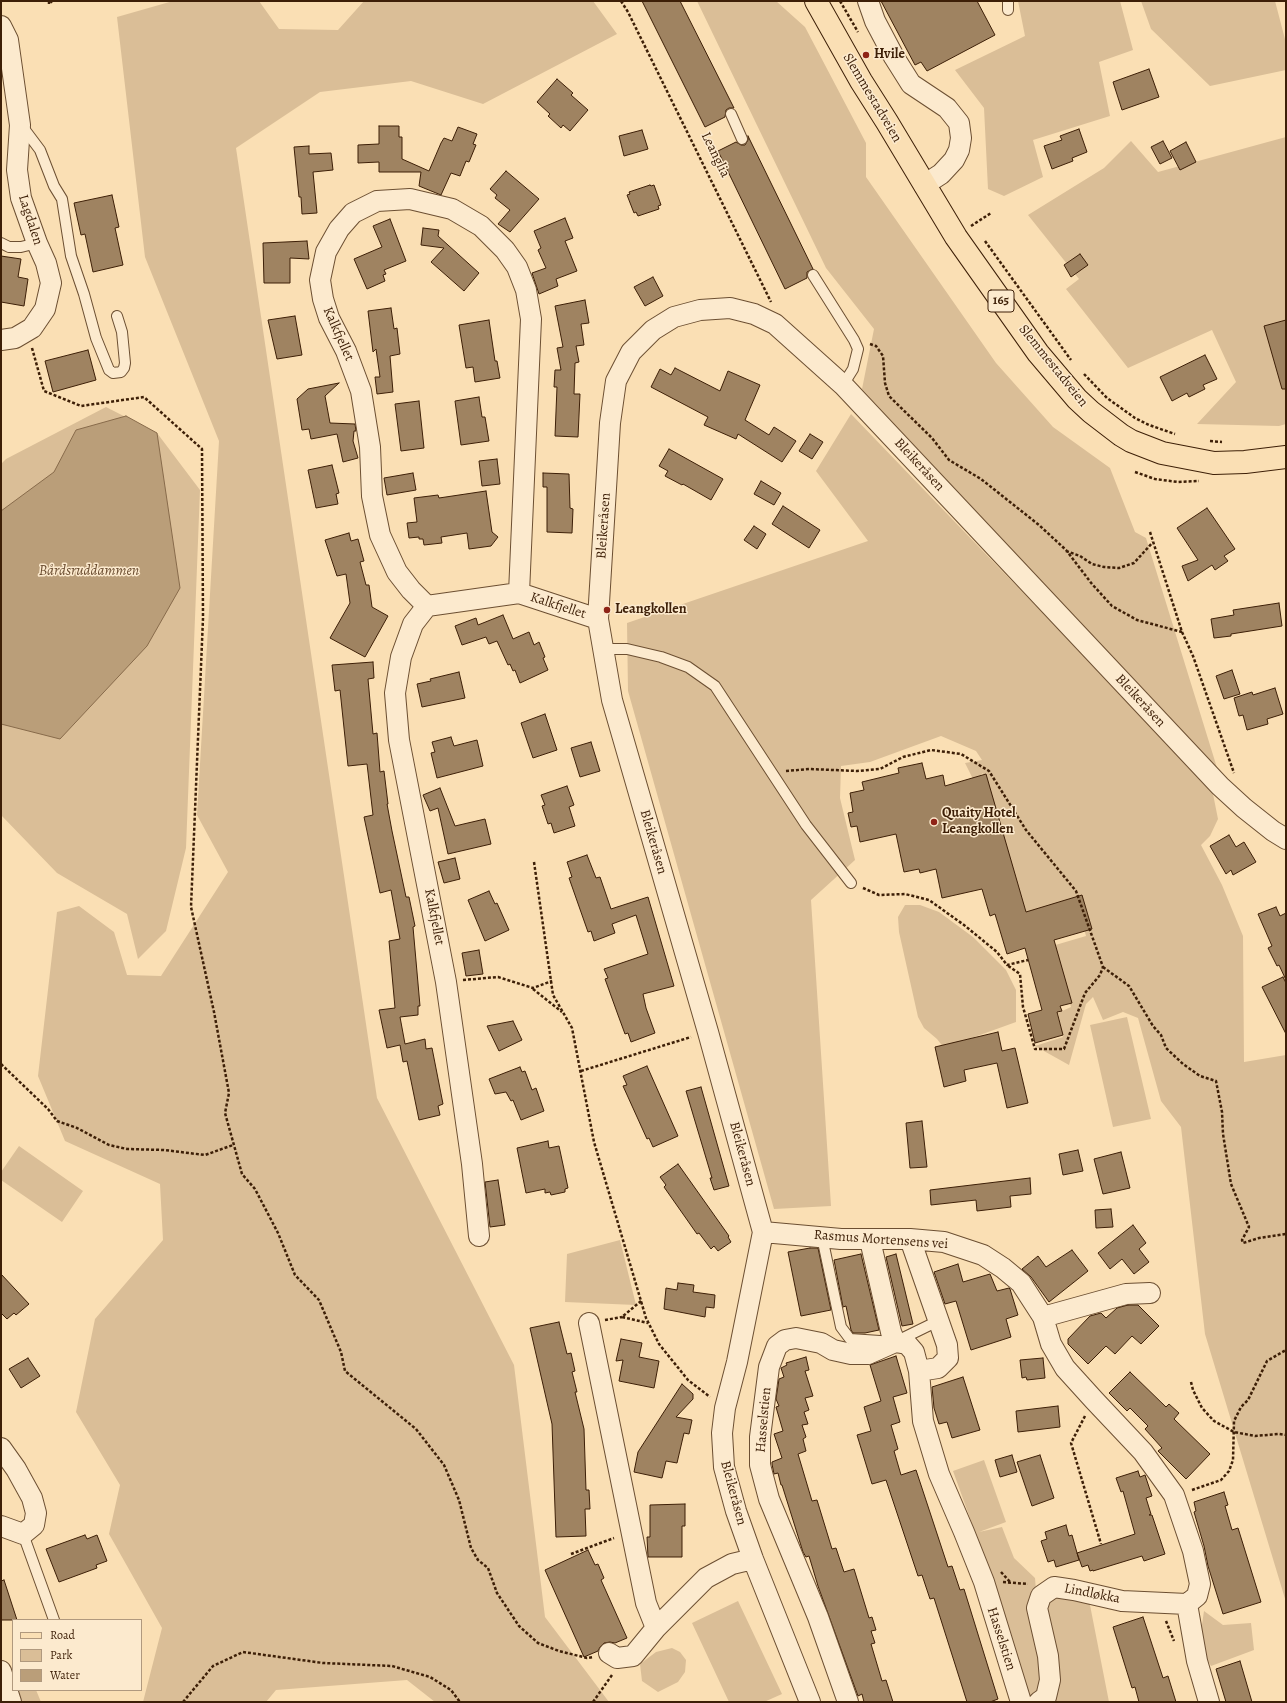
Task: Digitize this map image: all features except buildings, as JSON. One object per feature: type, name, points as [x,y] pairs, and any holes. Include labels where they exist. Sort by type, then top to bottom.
[{"type":"main road","name":"Slemmestadveien","points":[[816,1],[861,81],[956,237],[1038,353],[1077,399],[1103,422],[1131,441],[1162,453],[1199,461],[1222,463],[1264,461],[1286,457]]},
{"type":"street","points":[[868,1],[875,21],[911,84],[947,108],[959,123],[961,138],[959,150],[954,160],[941,174],[924,185]]},
{"type":"street","name":"Lagdalen","points":[[1,26],[8,40],[20,124],[17,170],[21,198],[36,243],[46,263],[51,283],[45,309],[32,328],[15,338],[1,340]]},
{"type":"street","name":"Kalkfjellet","points":[[426,606],[397,572],[380,535],[372,496],[370,447],[362,391],[323,299],[320,280],[326,252],[339,229],[353,213],[377,201],[410,199],[452,210],[481,226],[505,250],[517,267],[526,290],[531,319],[519,593]]},
{"type":"street","name":"Bleikeråsen","points":[[810,1702],[753,1559],[736,1511],[724,1467],[722,1433],[725,1408],[736,1362],[762,1232],[708,1032],[612,700],[598,619],[610,422],[616,381],[631,352],[653,330],[674,317],[700,310],[730,308],[754,314],[775,324],[843,385],[1220,786],[1250,813],[1286,839]]},
{"type":"street","name":"Kalkfjellet","points":[[479,1236],[472,1164],[446,982],[400,740],[395,693],[401,657],[413,624],[426,606],[519,593],[598,619]]},
{"type":"street","name":"Rasmus Mortensens vei","points":[[762,1232],[870,1240],[910,1239],[944,1242],[983,1255],[1003,1268],[1021,1283],[1043,1317],[1051,1344],[1065,1368],[1143,1452],[1174,1495]]},
{"type":"street","points":[[910,1239],[947,1346],[948,1358],[938,1368],[919,1371]]},
{"type":"street","points":[[870,1240],[895,1342]]},
{"type":"street","points":[[1043,1317],[1126,1294],[1150,1293]]},
{"type":"street","points":[[589,1323],[646,1602],[656,1628]]},
{"type":"street","name":"Hasselstien","points":[[848,1702],[818,1617],[769,1500],[760,1465],[762,1413],[769,1367],[777,1346],[785,1340],[796,1338],[821,1343],[833,1350],[851,1354],[868,1354],[895,1342],[907,1344],[914,1352],[919,1371],[923,1421],[939,1474],[984,1582],[1021,1702]]},
{"type":"street","points":[[1,1448],[16,1469],[32,1498],[36,1513],[34,1526],[23,1534],[1,1526]]},
{"type":"street","points":[[1174,1495],[1193,1551],[1200,1584],[1197,1596],[1187,1604],[1197,1661],[1209,1702]]},
{"type":"street","points":[[609,1653],[617,1658],[633,1656],[656,1628],[706,1578],[732,1564],[753,1559]]},
{"type":"street","name":"Lindløkka","points":[[1039,1702],[1046,1697],[1050,1680],[1048,1656],[1037,1608],[1041,1596],[1054,1587],[1122,1601],[1187,1604]]},
{"type":"street","points":[[1,1671],[11,1702]]},
{"type":"lane","points":[[731,114],[742,139]]},
{"type":"lane","points":[[20,124],[40,150],[54,186],[62,199],[71,256],[84,294],[96,338],[109,370],[113,372],[121,372],[125,363],[122,332],[117,316]]},
{"type":"lane","points":[[1,243],[9,247],[21,247],[36,243]]},
{"type":"lane","points":[[813,275],[854,340],[858,349],[853,369],[843,385]]},
{"type":"lane","points":[[602,649],[627,649],[661,657],[688,667],[715,686],[806,825],[851,883]]},
{"type":"lane","points":[[822,1237],[841,1328],[850,1338],[895,1342],[938,1321]]},
{"type":"lane","points":[[23,1534],[54,1619]]},
{"type":"path","points":[[49,1],[49,4],[52,1]]},
{"type":"path","name":"Leanglia","points":[[621,1],[628,12],[770,299],[774,312],[775,324]]},
{"type":"path","points":[[840,1],[860,34]]},
{"type":"path","points":[[973,225],[991,213]]},
{"type":"path","points":[[969,218],[977,231]]},
{"type":"path","points":[[982,237],[1072,361]]},
{"type":"path","points":[[28,330],[44,392],[81,406],[144,397],[202,448],[203,618],[191,907],[214,1012],[229,1093],[225,1113],[242,1174],[255,1189],[278,1233],[295,1275],[319,1300],[341,1352],[345,1371],[416,1429],[444,1465],[459,1500],[471,1548],[478,1560],[488,1568],[497,1593],[519,1626],[538,1643],[559,1651],[587,1658],[609,1653]]},
{"type":"path","points":[[854,340],[876,346],[883,356],[885,383],[889,396],[932,438],[949,460],[981,479],[1039,525],[1066,550],[1092,584],[1112,606],[1137,620],[1182,632]]},
{"type":"path","points":[[1080,370],[1107,398],[1135,418],[1165,432],[1180,435]]},
{"type":"path","points":[[1204,440],[1227,442]]},
{"type":"path","points":[[1150,532],[1182,632],[1193,656],[1236,779]]},
{"type":"path","points":[[1066,550],[1080,556],[1092,564],[1104,567],[1119,568],[1134,563],[1153,542]]},
{"type":"path","points":[[772,772],[809,769],[857,771],[880,769],[902,757],[931,750],[961,754],[989,771],[1026,830],[1076,891],[1103,968],[1129,986],[1160,1035],[1166,1048],[1183,1064],[1200,1076],[1216,1081],[1222,1112],[1222,1134],[1231,1184],[1249,1227],[1242,1240],[1242,1243],[1259,1238],[1286,1234]]},
{"type":"path","points":[[534,862],[553,995],[572,1028],[594,1142],[641,1301],[659,1344],[688,1380],[725,1408]]},
{"type":"path","points":[[851,883],[879,895],[905,894],[929,900],[964,925],[997,952],[1007,965],[1020,974],[1023,1007],[1035,1049],[1064,1049],[1084,993],[1100,975],[1103,968]]},
{"type":"path","points":[[1007,965],[1028,960]]},
{"type":"path","points":[[474,978],[498,977],[533,988],[564,1014]]},
{"type":"path","points":[[533,988],[552,981]]},
{"type":"path","points":[[581,1071],[708,1032]]},
{"type":"path","points":[[1,1064],[48,1109],[57,1121],[77,1128],[109,1145],[127,1149],[164,1150],[205,1155],[234,1145]]},
{"type":"path","points":[[641,1301],[622,1317],[649,1323]]},
{"type":"path","points":[[1174,1495],[1205,1487],[1221,1480],[1229,1471],[1233,1460],[1234,1421],[1241,1407],[1248,1400],[1267,1361],[1286,1350]]},
{"type":"path","points":[[1191,1382],[1193,1390],[1202,1408],[1214,1421],[1234,1432],[1255,1436],[1278,1434],[1286,1435]]},
{"type":"path","points":[[1094,1400],[1071,1443],[1102,1544]]},
{"type":"path","points":[[571,1554],[632,1532]]},
{"type":"path","points":[[984,1582],[1010,1582],[1054,1587]]},
{"type":"path","points":[[183,1702],[213,1666],[243,1652],[323,1663],[392,1666],[430,1678],[451,1690],[460,1702]]},
{"type":"path","points":[[593,1702],[616,1670],[633,1656]]},
{"type":"green space","points":[[173,1],[259,1],[279,29],[338,30],[364,1],[593,1],[617,34],[483,104],[411,81],[320,92],[236,148],[377,1098],[514,1365],[545,1617],[609,1702],[435,1702],[407,1680],[276,1690],[266,1702],[143,1702],[162,1628],[109,1534],[120,1485],[76,1412],[95,1319],[163,1240],[160,1184],[65,1141],[38,1076],[57,912],[79,906],[114,932],[127,975],[161,976],[228,872],[197,815],[219,441],[145,257],[117,17]]},
{"type":"green space","points":[[697,1],[776,1],[805,27],[866,143],[866,177],[996,363],[1053,427],[1110,468],[1135,532],[1146,538],[1218,771],[862,389],[874,329],[826,268]]},
{"type":"green space","points":[[1018,1],[1120,1],[1133,50],[1099,62],[1110,116],[1033,140],[1043,177],[1004,196],[988,189],[984,108],[955,70],[1025,36]]},
{"type":"green space","points":[[1141,1],[1275,1],[1286,43],[1286,70],[1210,86],[1151,29]]},
{"type":"green space","points":[[1286,137],[1286,424],[1279,426],[1197,424],[1236,382],[1212,330],[1128,368],[1066,289],[1079,279],[1028,215],[1104,168],[1131,141],[1158,172]]},
{"type":"green space","points":[[106,407],[157,433],[200,490],[186,848],[166,931],[138,959],[127,914],[57,873],[1,815],[1,464],[6,459]]},
{"type":"green space","points":[[851,414],[1212,789],[1218,819],[1210,836],[1201,845],[1222,885],[1243,936],[1244,1062],[1286,1055],[1286,1602],[1205,1334],[1181,1127],[1161,1101],[1138,1018],[1123,1012],[1103,1020],[1093,997],[1086,1004],[1069,1065],[1035,1046],[1063,1037],[1058,1013],[1071,1007],[1052,946],[1086,936],[1078,905],[1028,918],[983,773],[974,781],[965,763],[982,760],[976,751],[941,736],[870,762],[841,766],[840,798],[855,860],[811,900],[831,1206],[774,1209],[628,691],[627,623],[868,541],[816,471]]},
{"type":"green space","points":[[905,905],[920,905],[939,912],[973,937],[1006,970],[1016,990],[1016,1022],[944,1048],[937,1039],[924,1028],[918,1017],[899,932],[898,917]]},
{"type":"green space","points":[[1127,1017],[1151,1119],[1113,1127],[1090,1025]]},
{"type":"green space","points":[[19,1146],[83,1191],[62,1222],[1,1180],[1,1172]]},
{"type":"green space","points":[[620,1240],[636,1305],[565,1302],[567,1254]]},
{"type":"green space","points":[[984,1460],[1006,1522],[979,1532],[1002,1527],[1014,1558],[1035,1578],[1044,1688],[1028,1699],[975,1532],[953,1471]]},
{"type":"green space","points":[[1057,1593],[1089,1600],[1109,1702],[1055,1702],[1045,1609],[1050,1600]]},
{"type":"green space","points":[[738,1601],[782,1694],[764,1702],[729,1702],[692,1623]]},
{"type":"green space","points":[[1204,1611],[1223,1625],[1251,1623],[1254,1650],[1211,1666],[1199,1645]]},
{"type":"green space","points":[[672,1648],[680,1652],[686,1660],[685,1672],[678,1682],[658,1692],[642,1681],[640,1664],[656,1652]]},
{"type":"green space","points":[[12,1691],[36,1691],[41,1702],[1,1702]]},
{"type":"water","name":"Bårdsruddammen","points":[[126,416],[157,433],[180,588],[147,646],[60,739],[1,724],[1,511],[54,472],[76,430]]},
{"type":"place","name":"Hvile","points":[[866,55]]},
{"type":"place","name":"Leangkollen","points":[[607,610]]},
{"type":"place","name":"Quaity Hotel Leangkollen","points":[[934,822]]}]
